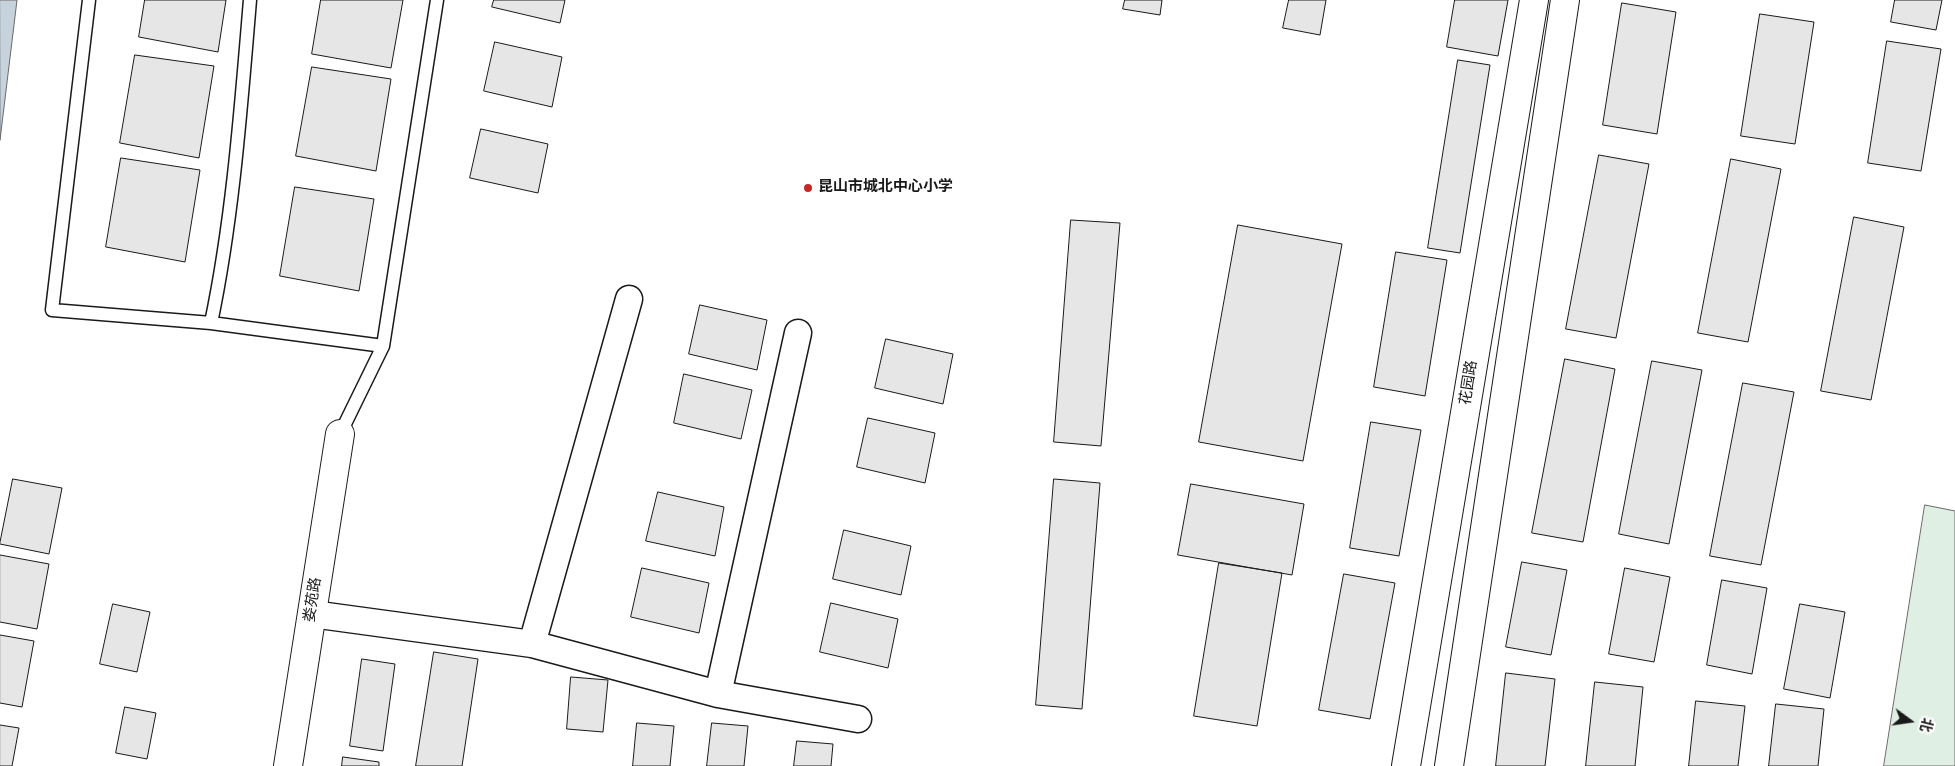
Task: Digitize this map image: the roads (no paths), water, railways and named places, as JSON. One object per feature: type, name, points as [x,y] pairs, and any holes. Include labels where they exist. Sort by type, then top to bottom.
[{"type":"main road","name":"花园路","points":[[1406,766],[1534,0]]},
{"type":"main road","points":[[1449,766],[1565,0]]},
{"type":"main road","name":"娄苑路","points":[[288,766],[340,434]]},
{"type":"street","points":[[532,644],[629,299]]},
{"type":"street","points":[[718,694],[798,333]]},
{"type":"street","points":[[312,614],[532,644],[718,694],[858,719]]},
{"type":"lane","points":[[88,0],[52,310],[212,323],[383,346]]},
{"type":"lane","points":[[212,323],[221,277],[242,98],[250,0]]},
{"type":"lane","points":[[340,434],[383,346],[437,0]]},
{"type":"place","name":"昆山市城北中心小学","points":[[808,188]]}]
